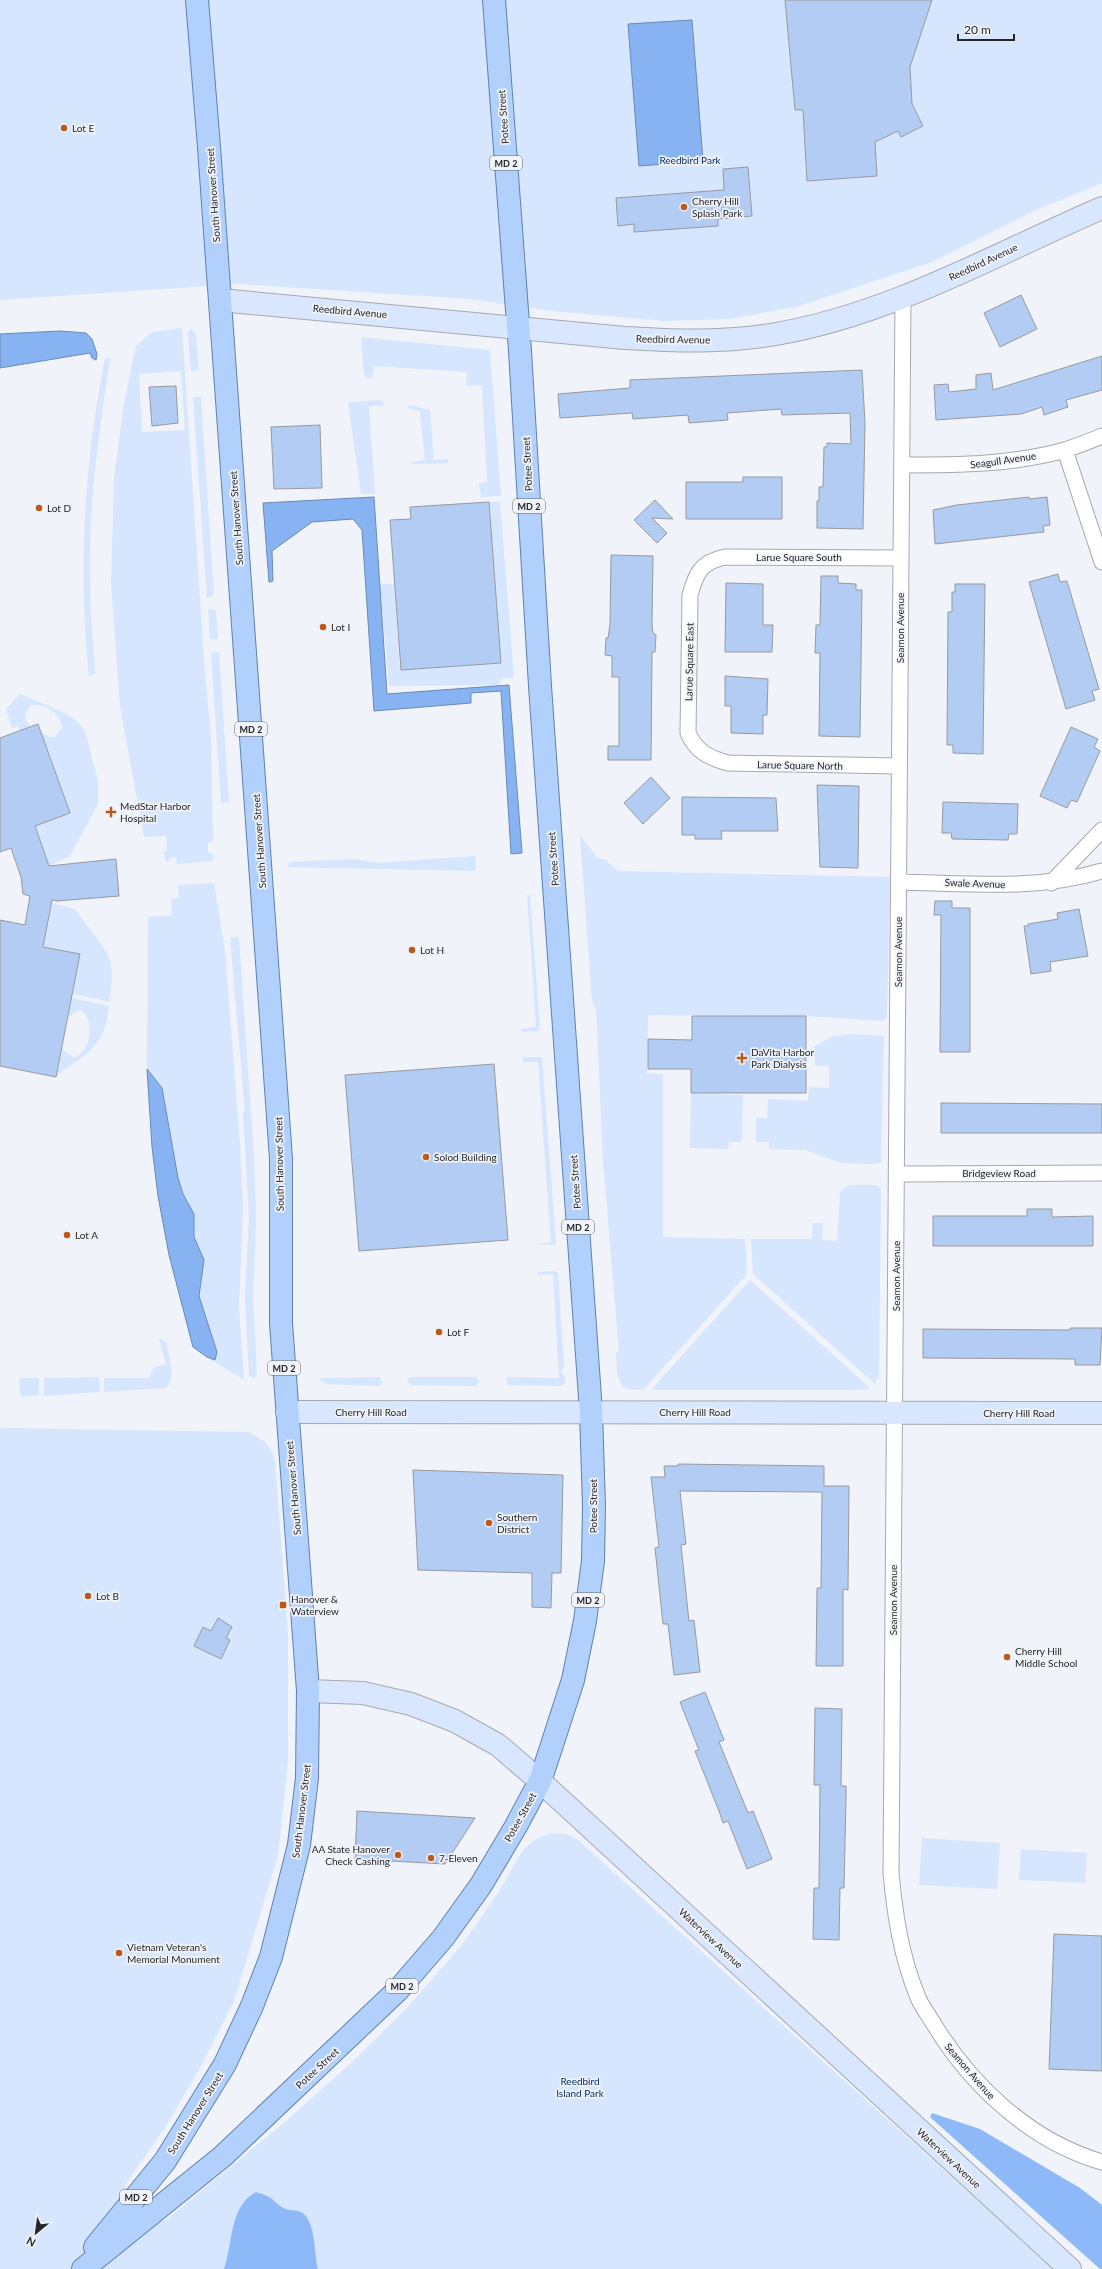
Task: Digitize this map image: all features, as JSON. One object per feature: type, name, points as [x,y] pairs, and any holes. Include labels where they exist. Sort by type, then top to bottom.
[{"type":"main road","name":"South Hanover Street","points":[[77,2269],[165,2161],[225,2064],[252,2006],[271,1957],[299,1845],[307,1778],[308,1691],[287,1412],[279,1277],[281,1159],[220,300],[197,0]]},
{"type":"main road","name":"Potee Street","points":[[83,2269],[223,2156],[398,1990],[443,1938],[481,1885],[540,1781],[573,1680],[585,1621],[593,1561],[594,1506],[591,1412],[540,686],[518,326],[494,0]]},
{"type":"street","name":"Reedbird Avenue","points":[[220,300],[518,326],[625,338],[680,341],[727,340],[775,334],[818,326],[862,313],[903,297],[1102,208]]},
{"type":"street","name":"Seamon Avenue","points":[[903,297],[891,1874],[896,1922],[904,1959],[917,1997],[942,2038],[967,2070],[992,2097],[1029,2126],[1064,2147],[1102,2162]]},
{"type":"street","name":"Seagull Avenue","points":[[902,465],[998,463],[1065,450],[1102,436]]},
{"type":"street","points":[[1065,450],[1102,562]]},
{"type":"street","name":"Larue Square South","points":[[701,568],[711,560],[725,557],[901,558]]},
{"type":"street","name":"Larue Square East","points":[[701,568],[694,580],[690,596],[688,733],[693,744],[703,753]]},
{"type":"street","name":"Larue Square North","points":[[703,753],[728,763],[899,766]]},
{"type":"street","points":[[1051,882],[1102,830]]},
{"type":"street","name":"Swale Avenue","points":[[899,882],[1011,884],[1051,882],[1102,871]]},
{"type":"street","name":"Bridgeview Road","points":[[896,1174],[1102,1173]]},
{"type":"street","name":"Cherry Hill Road","points":[[287,1412],[894,1414],[1102,1413]]},
{"type":"street","name":"Waterview Avenue","points":[[308,1691],[363,1693],[411,1704],[455,1721],[498,1745],[540,1781],[1070,2269]]},
{"type":"green space","name":"Reedbird Park","points":[[0,0],[1102,0],[1102,183],[1038,209],[932,262],[796,307],[729,319],[665,321],[551,311],[469,299],[238,284],[0,300]]},
{"type":"green space","points":[[182,328],[205,674],[211,735],[213,842],[208,842],[208,853],[213,854],[213,861],[177,864],[176,857],[170,858],[167,863],[163,851],[167,851],[166,836],[144,837],[120,707],[111,582],[114,478],[123,409],[136,346],[152,332]],"holes":[[[181,371],[185,430],[142,432],[139,374]]]},
{"type":"green space","points":[[191,329],[196,334],[199,370],[191,371],[188,332]]},
{"type":"green space","points":[[361,337],[490,350],[501,496],[481,497],[479,483],[487,482],[482,385],[466,386],[467,372],[374,366],[372,379],[367,378],[364,375]]},
{"type":"green space","points":[[105,358],[110,359],[101,419],[92,500],[90,596],[95,673],[89,677],[84,597],[85,517],[92,437]]},
{"type":"green space","points":[[193,397],[201,397],[214,595],[207,598]]},
{"type":"green space","points":[[382,400],[384,404],[381,406],[369,406],[375,494],[361,494],[348,402]]},
{"type":"green space","points":[[410,405],[430,410],[434,460],[448,459],[448,463],[411,464],[413,462],[425,460],[420,411],[408,408]]},
{"type":"green space","points":[[489,502],[500,502],[514,678],[501,679],[498,685],[389,686],[380,584],[394,584],[400,670],[500,663]]},
{"type":"green space","points":[[208,609],[216,610],[218,639],[210,639]]},
{"type":"green space","points":[[219,652],[229,802],[221,803],[211,653]]},
{"type":"green space","points":[[20,694],[65,713],[77,721],[85,731],[98,781],[98,804],[70,856],[48,866],[34,826],[70,813],[41,732],[49,737],[55,737],[62,728],[59,718],[52,710],[42,706],[31,705],[26,713],[25,719],[31,727],[19,731],[18,726],[12,728],[6,709]]},
{"type":"green space","points":[[580,835],[597,858],[606,860],[618,871],[890,877],[887,1017],[883,1021],[805,1016],[648,1015],[647,1073],[663,1074],[663,1237],[745,1239],[747,1274],[643,1390],[628,1389],[622,1386],[617,1374],[616,1352],[619,1352],[603,1160],[596,1008],[592,1002]]},
{"type":"green space","points":[[475,856],[476,871],[288,867],[290,862],[355,859],[378,863]]},
{"type":"green space","points":[[214,883],[225,951],[240,1144],[243,1207],[239,1307],[244,1380],[207,1357],[215,1360],[217,1352],[199,1296],[204,1260],[194,1237],[194,1214],[183,1194],[178,1178],[162,1088],[147,1069],[148,917],[172,915],[171,899],[179,898],[178,885]]},
{"type":"green space","points":[[527,895],[530,895],[540,1026],[538,1031],[522,1032],[521,1029],[536,1027]]},
{"type":"green space","points":[[51,903],[75,909],[105,951],[112,969],[112,983],[109,1002],[73,994],[80,954],[43,947]]},
{"type":"green space","points":[[239,937],[254,1157],[256,1222],[253,1299],[257,1374],[254,1378],[249,1376],[245,1295],[249,1218],[243,1114],[245,1111],[230,938]]},
{"type":"green space","points":[[72,998],[109,1006],[107,1019],[104,1030],[93,1047],[77,1061],[57,1075],[62,1049],[74,1058],[80,1055],[84,1050],[89,1036],[88,1021],[81,1010],[76,1011],[68,1019]]},
{"type":"green space","points":[[851,1034],[884,1036],[881,1162],[875,1164],[840,1163],[805,1150],[769,1149],[769,1142],[756,1142],[756,1118],[767,1118],[768,1099],[808,1101],[809,1087],[829,1088],[829,1066],[815,1066],[814,1047],[831,1037]]},
{"type":"green space","points":[[522,1057],[542,1057],[556,1243],[554,1245],[535,1244],[551,1242],[538,1062],[523,1062]]},
{"type":"green space","points":[[691,1094],[743,1095],[742,1142],[729,1142],[728,1149],[690,1148]]},
{"type":"green space","points":[[849,1185],[877,1185],[881,1188],[879,1375],[875,1384],[753,1274],[751,1239],[812,1239],[813,1223],[823,1223],[822,1240],[837,1241],[840,1192]]},
{"type":"green space","points":[[555,1271],[558,1273],[564,1366],[561,1371],[565,1377],[565,1383],[561,1386],[507,1385],[507,1377],[559,1378],[553,1275],[537,1274],[538,1272]]},
{"type":"green space","points":[[750,1280],[870,1388],[862,1390],[651,1390]]},
{"type":"green space","points":[[159,1338],[166,1342],[171,1366],[171,1379],[166,1388],[104,1392],[104,1378],[149,1378],[153,1368],[166,1364]]},
{"type":"green space","points":[[99,1377],[100,1392],[44,1396],[44,1378]]},
{"type":"green space","points":[[380,1377],[382,1384],[378,1386],[325,1384],[319,1378]]},
{"type":"green space","points":[[410,1377],[476,1377],[479,1381],[476,1386],[410,1385],[407,1381]]},
{"type":"green space","points":[[21,1378],[39,1378],[39,1395],[23,1397],[20,1394],[19,1380]]},
{"type":"green space","name":"Reedbird Island Park","points":[[0,1428],[249,1432],[266,1443],[275,1460],[288,1634],[288,1762],[278,1855],[234,2001],[199,2070],[164,2129],[125,2185],[165,2221],[286,2121],[351,2063],[407,2008],[461,1946],[498,1893],[523,1850],[536,1839],[552,1833],[567,1834],[578,1840],[1053,2269],[0,2269]]},
{"type":"green space","points":[[922,1838],[1000,1843],[997,1889],[919,1885]]},
{"type":"green space","points":[[1021,1849],[1087,1853],[1085,1883],[1019,1880]]},
{"type":"shaded area","points":[[692,20],[703,161],[639,166],[628,24]]},
{"type":"shaded area","points":[[60,331],[86,333],[92,339],[97,354],[96,360],[92,358],[90,353],[0,368],[0,334]]},
{"type":"shaded area","points":[[374,497],[387,694],[509,685],[522,853],[511,854],[501,691],[471,693],[471,703],[374,711],[362,530],[353,519],[312,522],[272,551],[273,581],[269,582],[263,503]]},
{"type":"shaded area","points":[[147,1069],[162,1088],[178,1178],[183,1194],[194,1214],[194,1237],[204,1260],[199,1296],[217,1352],[215,1360],[207,1357],[193,1347],[169,1255],[158,1196],[152,1147]]},
{"type":"shaded area","points":[[932,2113],[980,2129],[1080,2188],[1102,2205],[1102,2269],[1100,2269],[930,2117]]},
{"type":"shaded area","points":[[256,2192],[268,2197],[284,2208],[305,2215],[309,2220],[313,2234],[318,2269],[224,2269],[236,2216],[247,2198]]},
{"type":"building","points":[[785,0],[932,0],[910,67],[912,104],[923,126],[901,137],[898,131],[875,142],[877,176],[807,181],[803,110],[795,110]]},
{"type":"building","name":"Cherry Hill Splash Park","points":[[748,167],[752,216],[718,219],[718,226],[634,232],[634,224],[618,226],[616,198],[724,190],[723,169]]},
{"type":"building","points":[[1021,295],[1037,329],[1000,347],[984,313]]},
{"type":"building","points":[[1102,356],[1102,390],[1066,400],[1068,407],[1044,415],[1042,407],[1021,414],[936,420],[934,385],[948,384],[949,392],[976,389],[976,375],[991,373],[993,390]]},
{"type":"building","points":[[862,370],[865,423],[863,529],[817,528],[817,501],[819,501],[819,487],[823,487],[824,447],[827,447],[827,443],[851,444],[850,413],[782,415],[781,409],[727,413],[728,420],[689,423],[688,415],[633,419],[632,413],[560,418],[558,394],[630,388],[630,380]]},
{"type":"building","points":[[176,386],[178,423],[152,426],[149,387]]},
{"type":"building","points":[[320,425],[322,488],[274,489],[271,427]]},
{"type":"building","points":[[743,477],[782,477],[782,519],[686,519],[686,482],[743,482]]},
{"type":"building","points":[[1029,497],[1029,499],[1047,497],[1050,525],[1043,526],[1044,532],[935,544],[933,510],[957,505]]},
{"type":"building","points":[[655,500],[673,519],[652,518],[667,533],[657,543],[634,520]]},
{"type":"building","points":[[489,502],[501,663],[401,670],[390,520],[411,519],[410,507]]},
{"type":"building","points":[[611,555],[653,556],[652,625],[653,633],[656,635],[655,652],[652,652],[651,760],[608,760],[608,746],[619,746],[619,677],[612,677],[612,656],[605,655],[606,638],[608,638],[610,624]]},
{"type":"building","points":[[1058,574],[1060,582],[1067,581],[1099,689],[1092,691],[1095,700],[1066,709],[1029,582]]},
{"type":"building","points":[[821,576],[838,576],[838,583],[856,584],[856,590],[862,590],[860,737],[819,736],[820,653],[815,653],[816,625],[820,625]]},
{"type":"building","points":[[726,583],[763,584],[763,625],[773,625],[772,652],[725,652]]},
{"type":"building","points":[[955,584],[985,584],[983,754],[953,753],[953,745],[947,745],[948,612],[952,612],[952,592],[955,592]]},
{"type":"building","points":[[725,676],[768,679],[767,715],[763,715],[763,734],[731,733],[731,706],[725,706]]},
{"type":"building","points":[[38,724],[70,813],[35,826],[49,866],[116,859],[119,896],[57,901],[52,900],[43,947],[80,954],[56,1077],[0,1066],[0,920],[25,925],[30,896],[23,894],[21,877],[11,848],[0,852],[0,738]]},
{"type":"building","points":[[1071,727],[1098,739],[1094,747],[1100,751],[1077,802],[1071,800],[1067,808],[1040,796]]},
{"type":"building","points":[[651,777],[670,798],[643,824],[624,803]]},
{"type":"building","points":[[817,785],[859,786],[858,868],[820,867]]},
{"type":"building","points":[[682,797],[776,798],[778,831],[721,831],[722,839],[695,839],[695,835],[682,835]]},
{"type":"building","points":[[943,802],[1018,804],[1017,834],[1009,834],[1008,840],[952,839],[951,833],[942,833]]},
{"type":"building","points":[[935,901],[952,901],[952,908],[970,908],[970,1052],[940,1052],[941,915],[934,915]]},
{"type":"building","points":[[1079,909],[1088,956],[1050,962],[1051,971],[1031,974],[1024,926],[1058,919],[1057,913]]},
{"type":"building","points":[[692,1016],[806,1016],[806,1093],[691,1093],[691,1069],[648,1069],[648,1039],[692,1040]]},
{"type":"building","name":"Solod Building","points":[[494,1064],[508,1240],[359,1251],[345,1075]]},
{"type":"building","points":[[941,1103],[1102,1104],[1102,1133],[941,1133]]},
{"type":"building","points":[[1027,1209],[1052,1209],[1052,1217],[1093,1216],[1093,1246],[933,1246],[933,1216],[1027,1216]]},
{"type":"building","points":[[1070,1328],[1102,1328],[1100,1365],[1075,1365],[1075,1359],[923,1358],[923,1329],[1070,1330]]},
{"type":"building","points":[[678,1464],[824,1466],[824,1486],[849,1486],[848,1590],[843,1589],[843,1666],[816,1666],[817,1588],[821,1588],[822,1492],[680,1491],[686,1544],[681,1545],[689,1621],[694,1620],[700,1672],[674,1675],[668,1624],[663,1624],[655,1548],[659,1547],[651,1477],[665,1477],[664,1466],[678,1466]]},
{"type":"building","name":"Southern District","points":[[413,1470],[563,1475],[561,1573],[552,1573],[551,1608],[532,1607],[532,1573],[418,1570]]},
{"type":"building","points":[[218,1618],[232,1627],[226,1638],[230,1640],[221,1659],[194,1646],[203,1627],[211,1631]]},
{"type":"building","points":[[705,1692],[724,1740],[719,1742],[748,1813],[753,1811],[772,1859],[747,1869],[728,1821],[723,1823],[695,1751],[699,1750],[680,1702]]},
{"type":"building","points":[[815,1708],[842,1709],[841,1786],[846,1786],[846,1798],[844,1888],[840,1888],[839,1940],[813,1939],[814,1888],[819,1888],[820,1785],[814,1785]]},
{"type":"building","points":[[357,1811],[475,1818],[445,1864],[355,1859]]},
{"type":"building","points":[[1054,1934],[1102,1936],[1102,2071],[1049,2069]]},
{"type":"place","name":"Lot E","points":[[64,128]]},
{"type":"place","name":"Cherry Hill Splash Park","points":[[684,207]]},
{"type":"place","name":"Lot D","points":[[39,508]]},
{"type":"place","name":"Lot I","points":[[323,627]]},
{"type":"place","name":"MedStar Harbor Hospital","points":[[111,812]]},
{"type":"place","name":"Lot H","points":[[412,950]]},
{"type":"place","name":"DaVita Harbor Park Dialysis","points":[[742,1058]]},
{"type":"place","name":"Solod Building","points":[[426,1157]]},
{"type":"place","name":"Lot A","points":[[67,1235]]},
{"type":"place","name":"Lot F","points":[[439,1332]]},
{"type":"place","name":"Southern District","points":[[489,1523]]},
{"type":"place","name":"Lot B","points":[[88,1596]]},
{"type":"place","name":"Hanover & Waterview","points":[[283,1605]]},
{"type":"place","name":"Cherry Hill Middle School","points":[[1007,1657]]},
{"type":"place","name":"AA State Hanover Check Cashing","points":[[398,1855]]},
{"type":"place","name":"7-Eleven","points":[[431,1858]]},
{"type":"place","name":"Vietnam Veteran's Memorial Monument","points":[[119,1953]]}]
